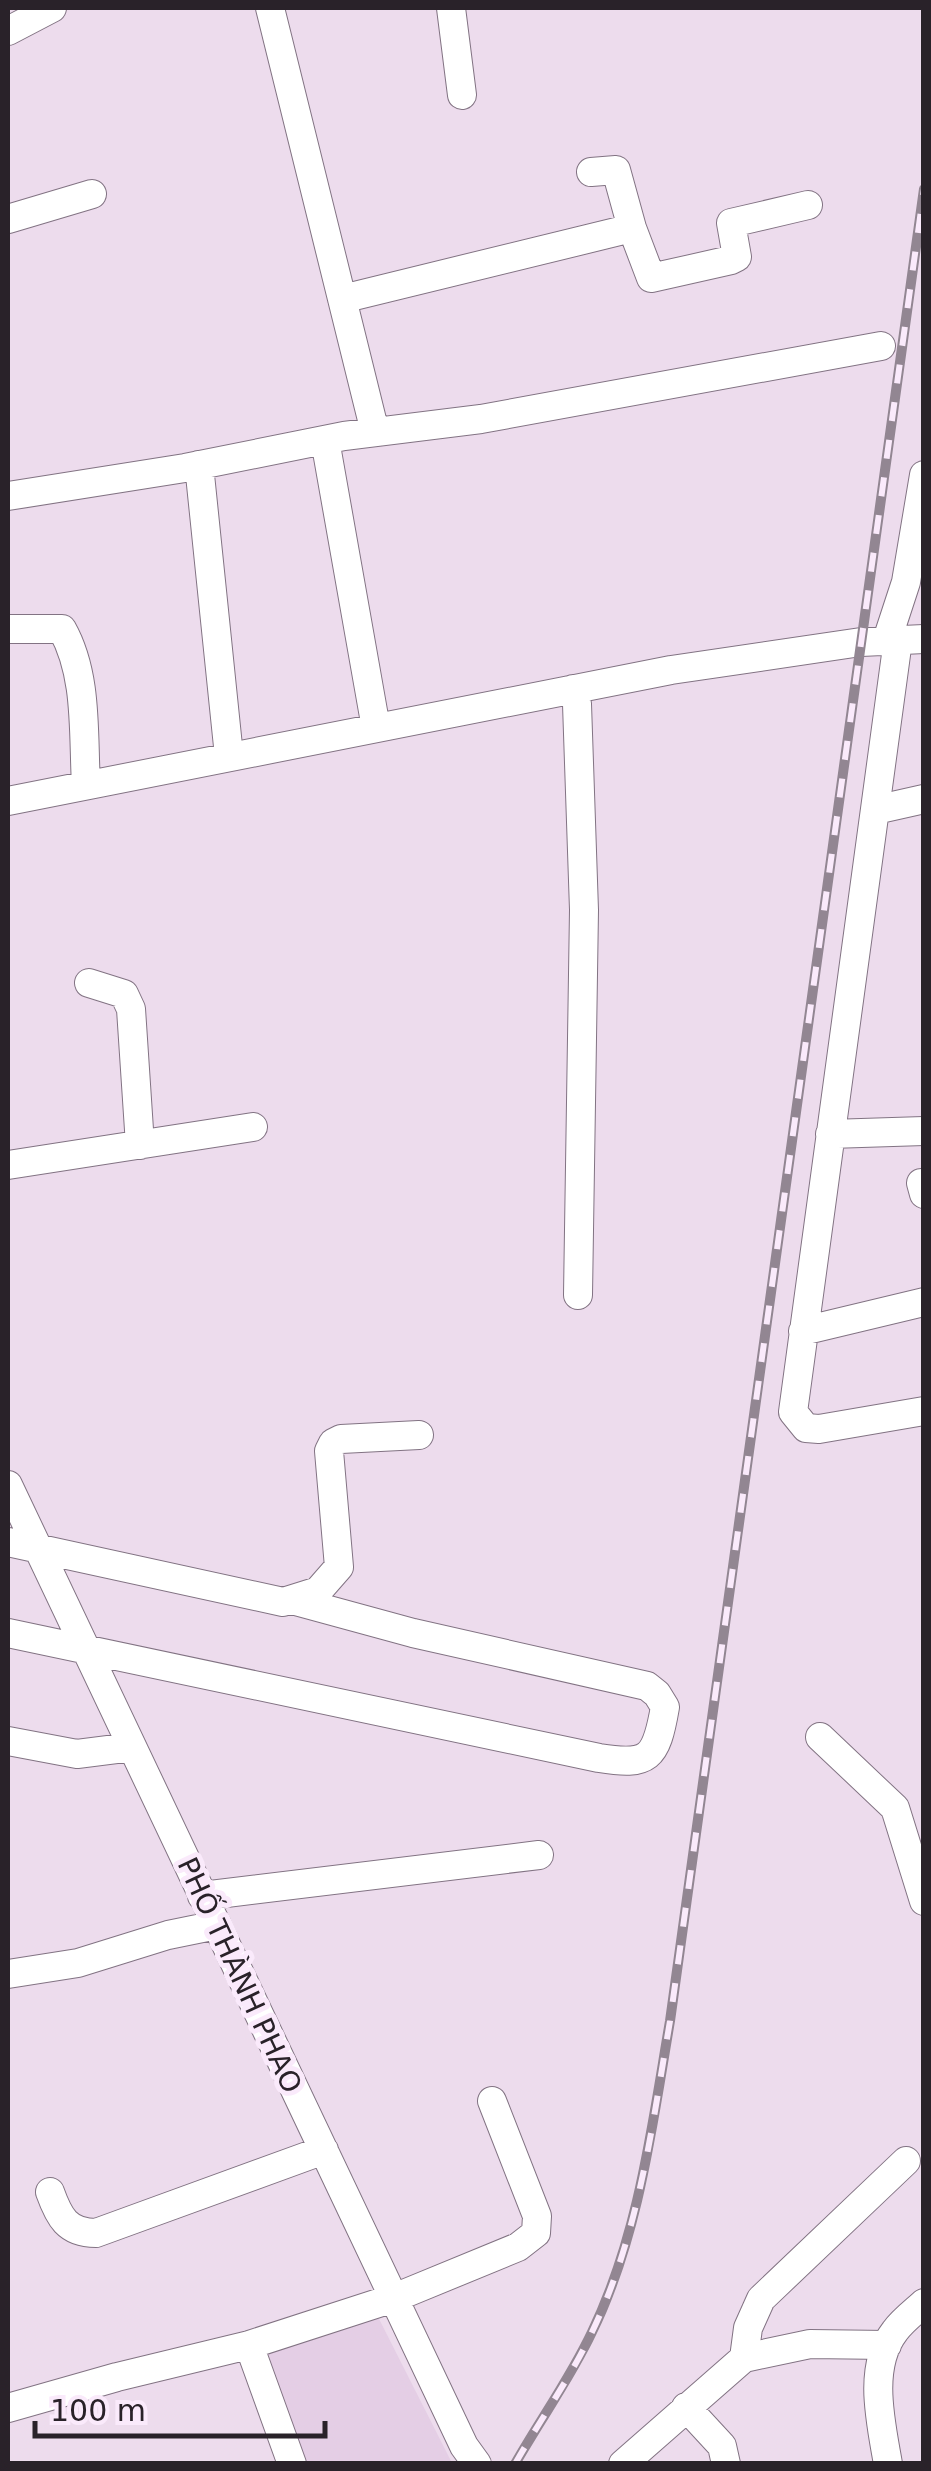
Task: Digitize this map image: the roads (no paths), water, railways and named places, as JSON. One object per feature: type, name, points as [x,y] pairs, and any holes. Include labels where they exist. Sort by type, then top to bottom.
[{"type":"street","points":[[8,31],[52,8]]},
{"type":"street","points":[[270,8],[375,432]]},
{"type":"street","points":[[451,8],[462,95]]},
{"type":"street","points":[[590,172],[616,170],[650,278],[731,260],[737,257],[731,223],[808,204]]},
{"type":"street","points":[[8,219],[92,194]]},
{"type":"street","points":[[342,299],[632,228]]},
{"type":"street","points":[[8,496],[198,466],[324,440],[481,419],[881,346]]},
{"type":"street","points":[[324,440],[376,728]]},
{"type":"street","points":[[198,466],[229,756]]},
{"type":"street","points":[[924,476],[906,582],[903,640],[793,1412],[806,1428],[818,1429],[924,1411]]},
{"type":"street","points":[[8,629],[62,629],[71,644],[78,668],[86,784]]},
{"type":"street","points":[[8,801],[670,670],[861,642],[903,640]]},
{"type":"street","points":[[573,689],[578,718],[584,910],[578,1295]]},
{"type":"street","points":[[876,810],[924,799]]},
{"type":"street","points":[[89,983],[124,994],[131,1009],[140,1145]]},
{"type":"street","points":[[8,1166],[253,1128]]},
{"type":"street","points":[[830,1134],[924,1131]]},
{"type":"street","points":[[803,1331],[924,1302]]},
{"type":"street","points":[[8,1542],[40,1554],[283,1602],[292,1600],[318,1591],[332,1579],[339,1566],[329,1451],[333,1443],[341,1439],[418,1435]]},
{"type":"street","name":"PHỐ THÀNH PHAO","points":[[8,1486],[464,2446],[477,2464]]},
{"type":"street","points":[[8,1633],[82,1643],[599,1758],[631,1763],[643,1760],[654,1744],[665,1708],[647,1686],[292,1600]]},
{"type":"street","points":[[820,1736],[894,1808],[924,1901]]},
{"type":"street","points":[[8,1741],[77,1754],[132,1746]]},
{"type":"street","points":[[202,1896],[538,1855]]},
{"type":"street","points":[[8,1974],[78,1963],[168,1935],[216,1925]]},
{"type":"street","points":[[8,2408],[117,2376],[249,2346],[394,2298],[518,2247],[536,2233],[537,2216],[492,2101]]},
{"type":"street","points":[[50,2192],[58,2215],[68,2227],[96,2233],[324,2150]]},
{"type":"street","points":[[744,2358],[748,2328],[762,2299],[906,2161]]},
{"type":"street","points":[[888,2464],[878,2389],[882,2356],[894,2332],[924,2304]]},
{"type":"street","points":[[623,2464],[744,2358],[810,2344],[887,2345]]},
{"type":"street","points":[[249,2346],[292,2464]]},
{"type":"street","points":[[686,2407],[722,2446],[726,2464]]},
{"type":"railway","points":[[515,2464],[575,2365],[608,2295],[633,2219],[650,2140],[670,2021],[924,189]]}]
